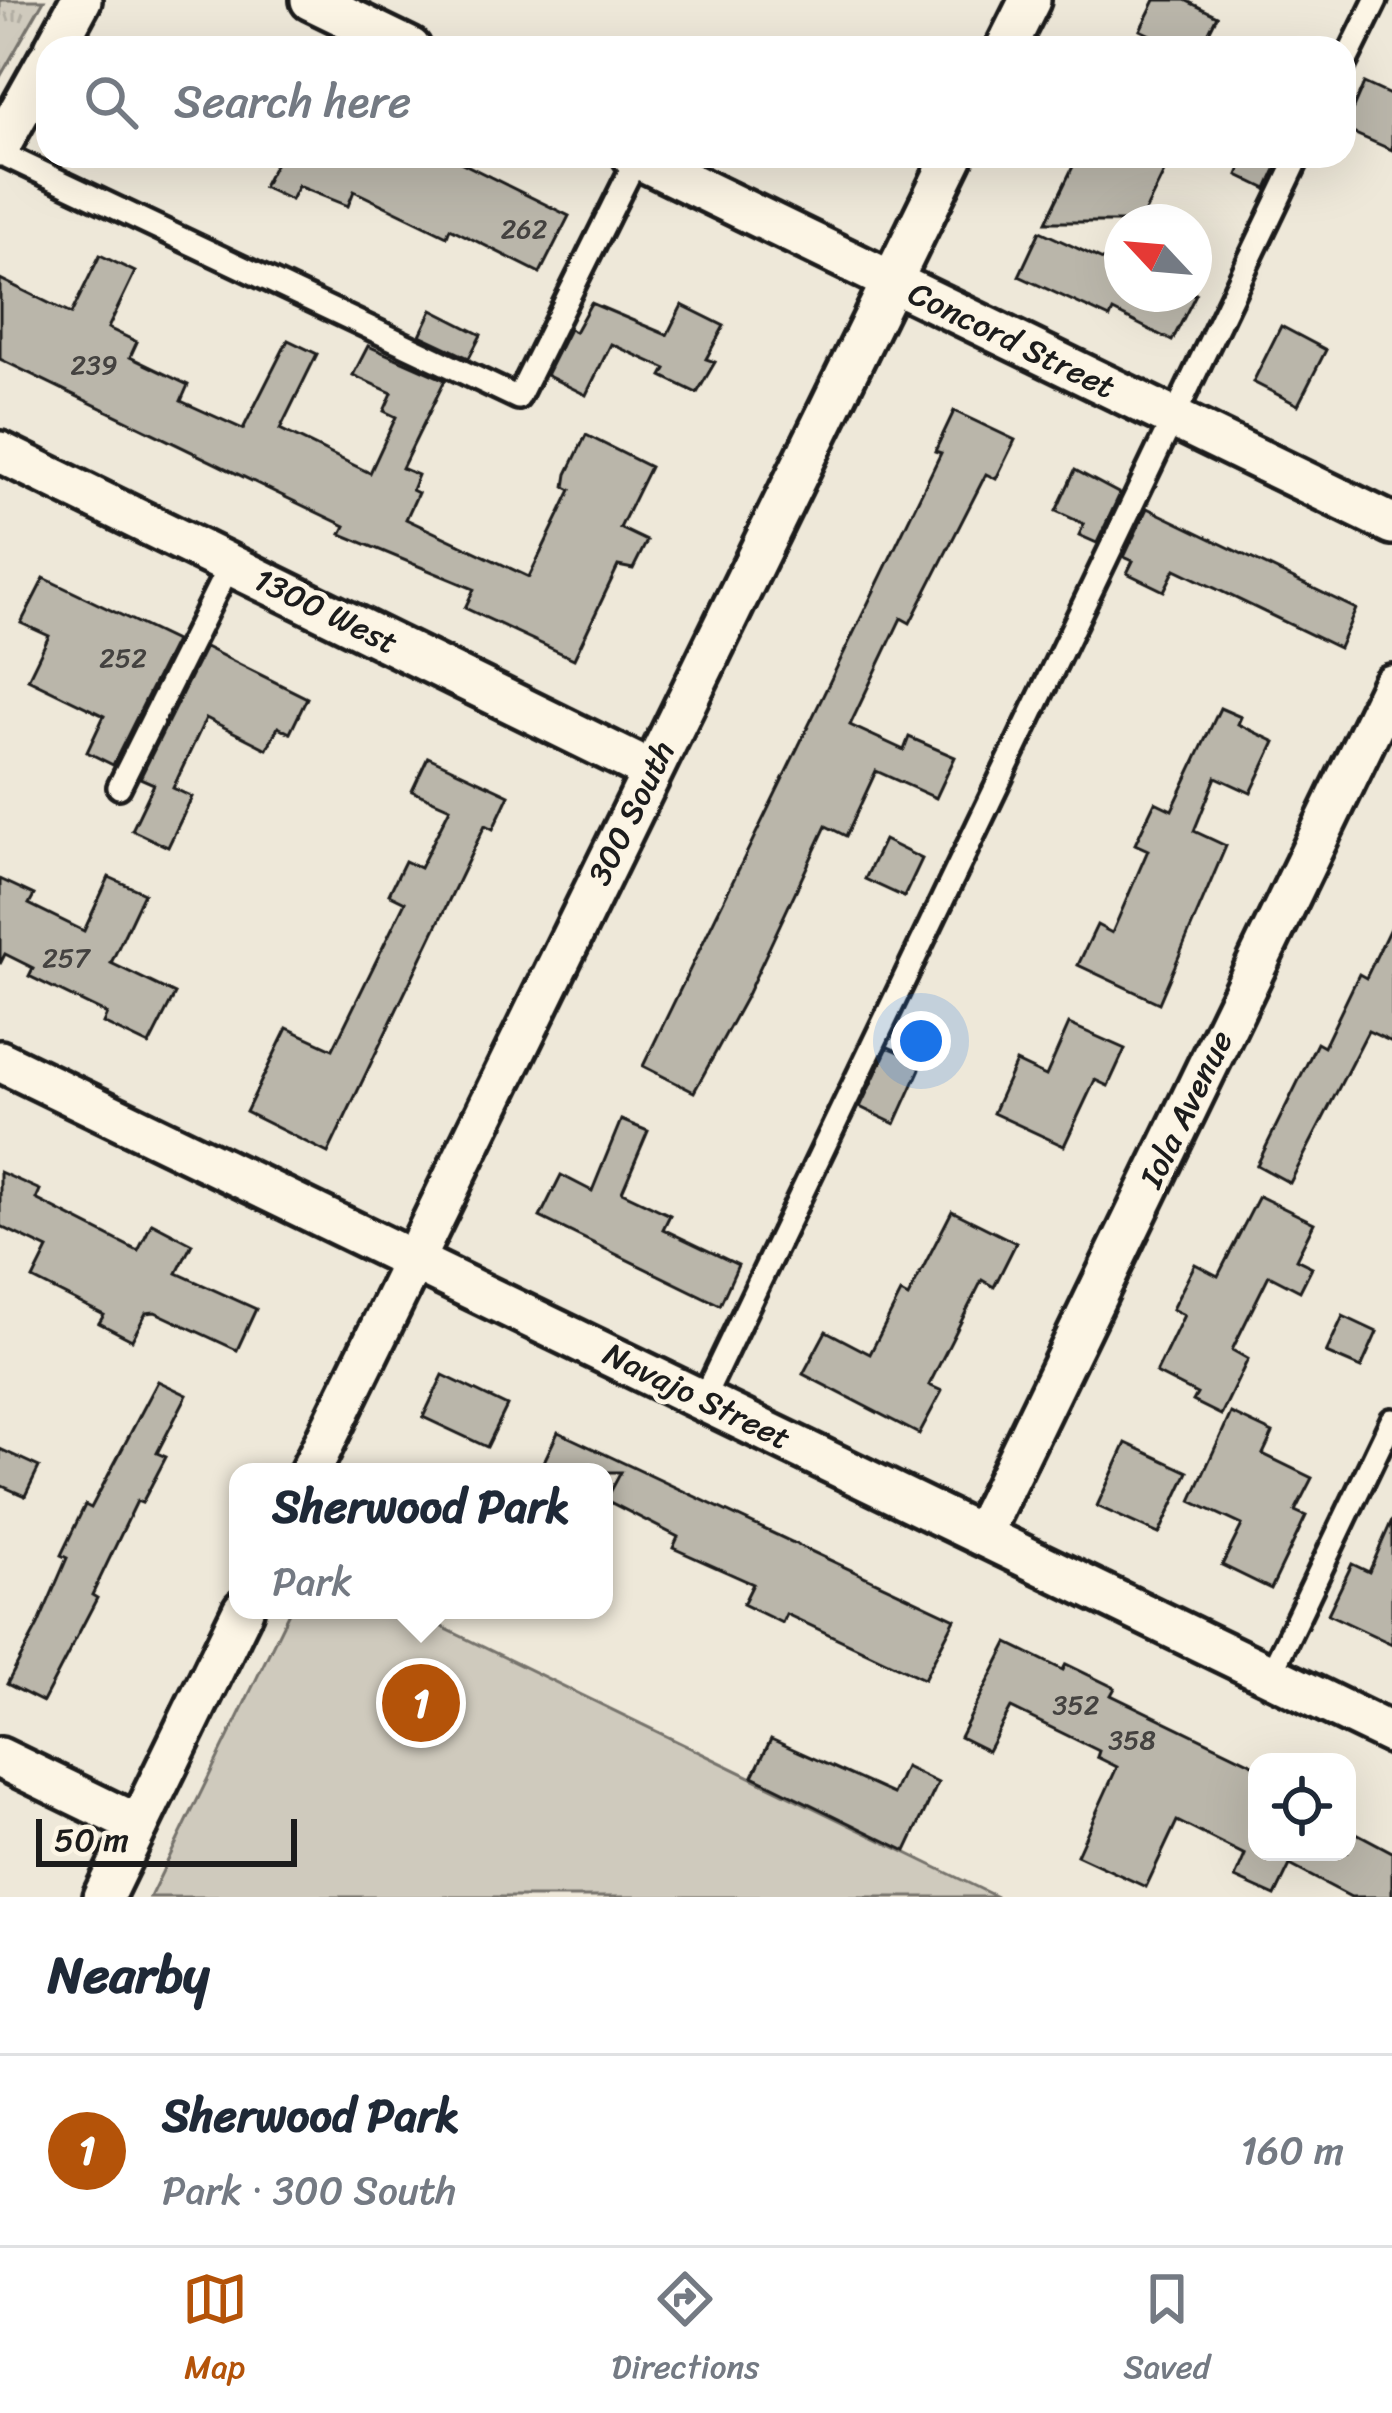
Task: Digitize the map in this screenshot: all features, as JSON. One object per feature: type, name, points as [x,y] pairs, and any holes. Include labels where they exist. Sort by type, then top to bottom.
[{"type":"street","points":[[62,36],[82,0]]},
{"type":"street","points":[[311,0],[385,36]]},
{"type":"street","points":[[1012,36],[1030,0]]},
{"type":"street","points":[[0,149],[36,82]]},
{"type":"street","name":"Concord Street","points":[[658,168],[1392,524]]},
{"type":"street","name":"300 South","points":[[314,1463],[947,168]]},
{"type":"street","name":"1300 West","points":[[0,452],[651,771]]},
{"type":"street","name":"Iola Avenue","points":[[981,1534],[1392,685]]},
{"type":"street","name":"Navajo Street","points":[[0,1061],[1392,1734]]},
{"type":"street","points":[[103,1897],[239,1619]]},
{"type":"street","points":[[0,1759],[138,1826]]},
{"type":"lane","points":[[1356,40],[1376,0]]},
{"type":"lane","points":[[0,149],[36,166]]},
{"type":"lane","points":[[40,168],[518,398],[630,168]]},
{"type":"lane","points":[[703,1399],[1170,416],[1293,168]]},
{"type":"lane","points":[[119,787],[230,564]]},
{"type":"lane","points":[[1270,1675],[1392,1420]]},
{"type":"green space","points":[[0,0],[44,0],[0,77]]},
{"type":"green space","points":[[286,1619],[426,1619],[997,1897],[150,1897]]},
{"type":"building","points":[[1155,0],[1185,0],[1217,16],[1207,36],[1153,36],[1140,30]]},
{"type":"building","points":[[1364,83],[1392,96],[1392,150],[1356,134],[1356,101]]},
{"type":"building","points":[[273,168],[472,168],[569,216],[540,273],[450,228],[447,236],[354,191],[348,206],[298,186],[291,200],[263,187]]},
{"type":"building","points":[[1072,168],[1166,168],[1149,204],[1104,204],[1104,222],[1046,222]]},
{"type":"building","points":[[1241,168],[1277,168],[1267,189],[1238,175]]},
{"type":"building","points":[[1040,231],[1104,261],[1104,312],[1113,312],[1110,318],[1019,276]]},
{"type":"building","points":[[100,255],[135,272],[108,328],[137,342],[130,357],[188,385],[181,401],[243,429],[288,340],[317,354],[280,429],[370,473],[396,417],[384,411],[392,393],[353,375],[368,346],[445,380],[402,468],[418,475],[412,490],[418,493],[406,519],[529,577],[571,490],[565,487],[567,474],[586,435],[650,467],[620,528],[647,541],[633,569],[618,566],[574,659],[465,608],[474,589],[341,534],[345,526],[0,359],[0,279],[71,314]]},
{"type":"building","points":[[591,303],[667,335],[682,305],[724,326],[706,359],[715,362],[697,393],[662,376],[666,369],[611,344],[586,395],[546,375],[569,329],[575,332]]},
{"type":"building","points":[[432,310],[481,335],[469,358],[420,335]]},
{"type":"building","points":[[1115,312],[1187,312],[1172,341]]},
{"type":"building","points":[[1281,326],[1326,350],[1298,405],[1253,382]]},
{"type":"building","points":[[954,411],[1015,440],[996,479],[986,474],[910,623],[901,618],[850,725],[904,750],[909,737],[955,757],[936,798],[876,771],[846,836],[826,826],[747,995],[694,1092],[643,1066],[941,453],[935,451]]},
{"type":"building","points":[[1075,470],[1120,494],[1097,543],[1079,535],[1084,524],[1056,511]]},
{"type":"building","points":[[1147,508],[1356,609],[1339,648],[1175,569],[1164,591],[1127,573],[1133,561],[1124,557]]},
{"type":"building","points":[[44,578],[175,641],[113,765],[87,752],[104,716],[28,679],[49,636],[21,623]]},
{"type":"building","points":[[205,647],[307,698],[290,733],[278,727],[267,749],[206,718],[173,788],[192,797],[168,847],[132,830],[154,784],[140,778]]},
{"type":"building","points":[[1220,708],[1241,717],[1238,724],[1275,742],[1251,793],[1216,777],[1194,831],[1226,846],[1159,1003],[1078,965],[1097,925],[1112,933],[1148,850],[1135,844],[1155,802],[1172,810]]},
{"type":"building","points":[[428,757],[509,795],[493,829],[485,825],[328,1153],[246,1112],[287,1028],[333,1049],[405,902],[389,894],[405,861],[420,868],[450,808],[412,791]]},
{"type":"building","points":[[884,840],[922,859],[904,897],[865,879]]},
{"type":"building","points":[[109,877],[144,893],[111,963],[175,994],[149,1045],[103,1023],[107,1014],[29,976],[33,968],[5,954],[0,964],[0,879],[34,895],[29,904],[84,931]]},
{"type":"building","points":[[1392,924],[1392,1042],[1368,1031],[1290,1183],[1257,1165],[1317,1043],[1324,1047],[1359,974],[1366,978]]},
{"type":"building","points":[[1069,1024],[1125,1049],[1108,1086],[1095,1080],[1064,1146],[993,1113],[1016,1062],[1046,1076]]},
{"type":"building","points":[[888,1047],[923,1062],[895,1124],[860,1107]]},
{"type":"building","points":[[621,1120],[648,1131],[622,1192],[670,1215],[663,1229],[738,1265],[720,1305],[540,1217],[561,1175],[592,1191]]},
{"type":"building","points":[[0,1172],[40,1190],[36,1199],[138,1251],[152,1223],[192,1244],[177,1273],[256,1309],[237,1350],[155,1312],[146,1313],[132,1340],[99,1323],[104,1315],[33,1279],[48,1249],[0,1226]]},
{"type":"building","points":[[1259,1196],[1314,1223],[1296,1259],[1312,1267],[1300,1291],[1269,1275],[1232,1350],[1248,1359],[1221,1415],[1193,1401],[1197,1394],[1156,1373],[1184,1315],[1172,1309],[1195,1264],[1218,1276]]},
{"type":"building","points":[[952,1211],[1016,1243],[994,1287],[982,1280],[929,1385],[942,1391],[919,1434],[803,1374],[826,1331],[870,1354],[901,1293],[908,1297]]},
{"type":"building","points":[[1343,1316],[1377,1332],[1361,1368],[1326,1353]]},
{"type":"building","points":[[443,1375],[507,1406],[487,1447],[423,1417]]},
{"type":"building","points":[[158,1381],[187,1395],[157,1453],[166,1457],[142,1503],[137,1501],[92,1595],[97,1598],[43,1702],[7,1684],[38,1625],[67,1558],[61,1555],[85,1505],[91,1508]]},
{"type":"building","points":[[1231,1413],[1273,1433],[1263,1454],[1312,1478],[1295,1511],[1306,1516],[1271,1589],[1222,1565],[1242,1525],[1191,1501]]},
{"type":"building","points":[[558,1432],[955,1619],[924,1679],[786,1614],[782,1623],[743,1604],[753,1584],[673,1548],[678,1537],[613,1504],[613,1487],[621,1472],[613,1472],[613,1463],[543,1463]]},
{"type":"building","points":[[1126,1443],[1188,1472],[1159,1534],[1097,1506]]},
{"type":"building","points":[[0,1449],[39,1467],[25,1496],[0,1485]]},
{"type":"building","points":[[1392,1520],[1392,1644],[1328,1614],[1352,1564],[1369,1572]]},
{"type":"building","points":[[1008,1643],[1063,1670],[1066,1664],[1115,1688],[1111,1695],[1248,1762],[1248,1861],[1356,1861],[1356,1833],[1392,1852],[1392,1897],[1351,1897],[1290,1865],[1275,1896],[1235,1878],[1245,1855],[1177,1821],[1146,1887],[1077,1855],[1117,1767],[1097,1757],[1099,1751],[1011,1708],[988,1751],[960,1737]]},
{"type":"building","points":[[771,1739],[893,1794],[905,1767],[938,1783],[906,1851],[753,1776]]},
{"type":"place","name":"Sherwood Park","points":[[421,1703]]}]
